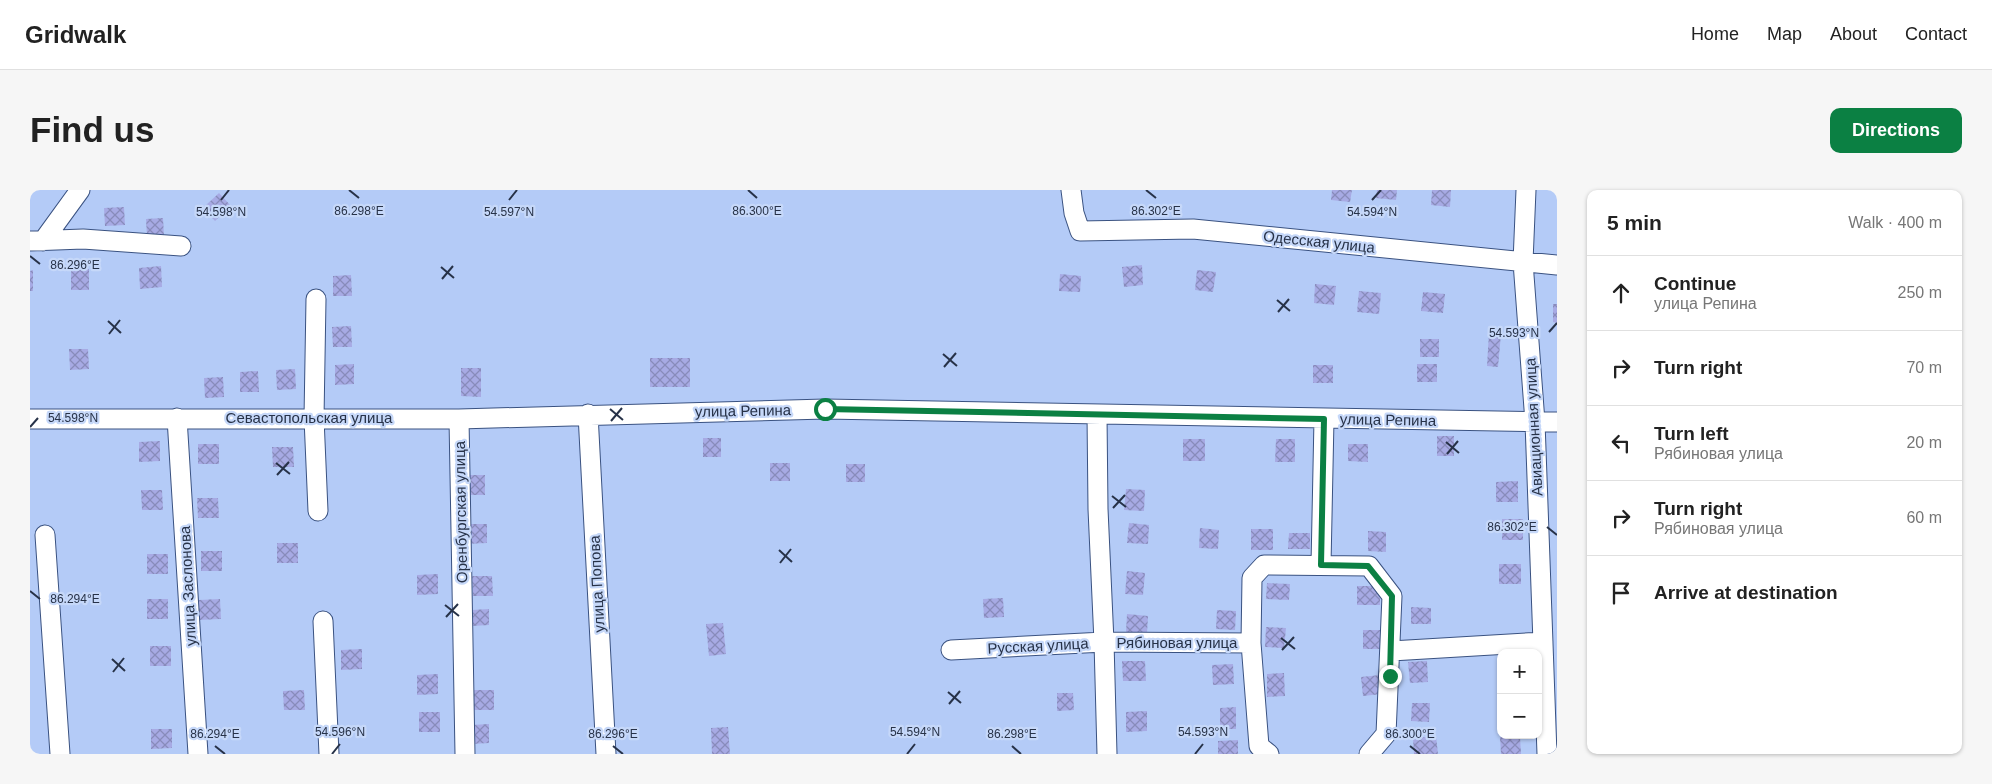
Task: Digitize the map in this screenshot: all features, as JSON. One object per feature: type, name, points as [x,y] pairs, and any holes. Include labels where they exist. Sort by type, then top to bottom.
[{"type":"street","points":[[36,241],[80,190]]},
{"type":"street","name":"Одесская улица","points":[[1071,190],[1074,213],[1080,231],[1193,229],[1557,265]]},
{"type":"street","name":"Авиационная улица","points":[[1526,190],[1523,262],[1535,422],[1547,754]]},
{"type":"street","points":[[36,241],[83,239],[181,246]]},
{"type":"street","points":[[316,299],[314,418],[318,511]]},
{"type":"street","name":"улица Репина","points":[[588,414],[825,409],[1557,422]]},
{"type":"street","name":"Севастопольская улица","points":[[30,419],[459,419],[588,414]]},
{"type":"street","name":"улица Попова","points":[[588,414],[606,754]]},
{"type":"street","points":[[1097,415],[1098,509],[1104,642]]},
{"type":"street","name":"улица Заслонова","points":[[177,418],[198,754]]},
{"type":"street","name":"Оренбургская улица","points":[[459,419],[466,754]]},
{"type":"street","points":[[1321,565],[1324,419]]},
{"type":"street","points":[[45,535],[60,754]]},
{"type":"street","name":"Рябиновая улица","points":[[1104,642],[1250,643],[1252,578],[1264,565],[1368,566],[1392,596],[1386,734],[1369,754]]},
{"type":"street","points":[[323,621],[329,754]]},
{"type":"street","name":"Русская улица","points":[[951,650],[1104,642],[1108,754]]},
{"type":"street","points":[[1391,651],[1543,642]]},
{"type":"street","points":[[1250,643],[1260,746],[1269,754]]},
{"type":"building","points":[[1332,190],[1352,190],[1350,202],[1331,200]]},
{"type":"building","points":[[1377,190],[1397,190],[1396,200],[1376,198]]},
{"type":"building","points":[[1432,190],[1451,190],[1450,207],[1431,205]]},
{"type":"building","points":[[219,193],[231,206],[215,221],[203,208]]},
{"type":"building","points":[[124,207],[125,225],[105,226],[104,208]]},
{"type":"building","points":[[163,218],[164,236],[147,237],[146,219]]},
{"type":"building","points":[[1142,265],[1143,285],[1124,287],[1122,267]]},
{"type":"building","points":[[161,266],[162,287],[140,289],[139,268]]},
{"type":"building","points":[[71,269],[89,269],[89,290],[71,290]]},
{"type":"building","points":[[33,270],[33,291],[30,291],[30,271]]},
{"type":"building","points":[[1197,270],[1216,272],[1213,292],[1195,290]]},
{"type":"building","points":[[1060,274],[1081,276],[1080,292],[1059,291]]},
{"type":"building","points":[[351,275],[352,296],[333,296],[333,276]]},
{"type":"building","points":[[1315,284],[1336,286],[1334,305],[1314,303]]},
{"type":"building","points":[[1359,291],[1381,293],[1379,314],[1357,312]]},
{"type":"building","points":[[1423,292],[1445,294],[1443,313],[1421,311]]},
{"type":"building","points":[[1553,304],[1557,304],[1557,323],[1553,322]]},
{"type":"building","points":[[351,326],[352,347],[333,347],[332,327]]},
{"type":"building","points":[[1489,333],[1501,334],[1498,367],[1487,366]]},
{"type":"building","points":[[1420,339],[1439,339],[1439,357],[1420,357]]},
{"type":"building","points":[[69,349],[88,349],[89,369],[70,370]]},
{"type":"building","points":[[650,358],[690,358],[690,387],[650,387]]},
{"type":"building","points":[[354,364],[354,384],[335,385],[335,365]]},
{"type":"building","points":[[1417,364],[1437,364],[1437,382],[1417,382]]},
{"type":"building","points":[[1313,365],[1333,365],[1333,383],[1313,383]]},
{"type":"building","points":[[461,368],[481,368],[481,397],[461,396]]},
{"type":"building","points":[[295,369],[296,389],[277,390],[276,370]]},
{"type":"building","points":[[258,371],[259,392],[240,392],[240,372]]},
{"type":"building","points":[[223,377],[224,397],[205,398],[204,378]]},
{"type":"building","points":[[1437,436],[1454,436],[1454,456],[1437,456]]},
{"type":"building","points":[[703,438],[721,438],[721,457],[703,457]]},
{"type":"building","points":[[1183,439],[1205,439],[1205,461],[1183,461]]},
{"type":"building","points":[[1276,439],[1295,439],[1295,462],[1275,462]]},
{"type":"building","points":[[160,441],[160,461],[139,462],[139,442]]},
{"type":"building","points":[[198,444],[219,444],[219,464],[198,464]]},
{"type":"building","points":[[1348,444],[1368,444],[1368,462],[1348,461]]},
{"type":"building","points":[[272,447],[293,447],[294,467],[273,467]]},
{"type":"building","points":[[770,463],[790,463],[790,481],[770,481]]},
{"type":"building","points":[[846,464],[865,464],[865,482],[846,482]]},
{"type":"building","points":[[464,475],[485,475],[485,495],[464,495]]},
{"type":"building","points":[[1518,481],[1518,502],[1496,502],[1496,482]]},
{"type":"building","points":[[1126,489],[1145,490],[1144,511],[1124,510]]},
{"type":"building","points":[[141,490],[162,490],[163,510],[142,510]]},
{"type":"building","points":[[197,498],[218,498],[219,518],[198,518]]},
{"type":"building","points":[[1502,519],[1523,519],[1523,540],[1502,540]]},
{"type":"building","points":[[1129,523],[1149,525],[1148,544],[1127,543]]},
{"type":"building","points":[[466,524],[487,524],[487,543],[466,544]]},
{"type":"building","points":[[1200,528],[1219,530],[1218,549],[1199,548]]},
{"type":"building","points":[[1251,529],[1273,529],[1273,550],[1251,550]]},
{"type":"building","points":[[1368,531],[1386,532],[1386,552],[1368,551]]},
{"type":"building","points":[[1289,533],[1310,533],[1310,549],[1288,549]]},
{"type":"building","points":[[277,543],[298,543],[298,563],[277,563]]},
{"type":"building","points":[[201,551],[222,551],[222,571],[201,571]]},
{"type":"building","points":[[147,554],[168,554],[168,574],[147,574]]},
{"type":"building","points":[[1499,564],[1521,564],[1521,584],[1499,584]]},
{"type":"building","points":[[1127,571],[1145,573],[1143,595],[1125,594]]},
{"type":"building","points":[[438,574],[438,594],[417,595],[417,575]]},
{"type":"building","points":[[472,576],[492,576],[493,596],[473,596]]},
{"type":"building","points":[[1267,583],[1290,584],[1289,600],[1266,599]]},
{"type":"building","points":[[1357,586],[1380,586],[1380,605],[1357,605]]},
{"type":"building","points":[[1003,598],[1004,617],[984,618],[983,599]]},
{"type":"building","points":[[147,599],[168,599],[168,619],[147,619]]},
{"type":"building","points":[[220,599],[221,619],[199,620],[199,600]]},
{"type":"building","points":[[1411,607],[1431,608],[1431,624],[1411,624]]},
{"type":"building","points":[[489,609],[489,625],[472,626],[472,610]]},
{"type":"building","points":[[1217,610],[1236,611],[1235,630],[1216,629]]},
{"type":"building","points":[[1127,614],[1148,616],[1147,634],[1126,632]]},
{"type":"building","points":[[723,623],[726,654],[709,656],[706,624]]},
{"type":"building","points":[[1266,627],[1286,628],[1284,648],[1265,647]]},
{"type":"building","points":[[1363,630],[1381,630],[1381,649],[1363,649]]},
{"type":"building","points":[[150,646],[171,646],[171,666],[150,666]]},
{"type":"building","points":[[362,649],[362,669],[341,670],[341,650]]},
{"type":"building","points":[[1122,661],[1145,661],[1146,681],[1123,681]]},
{"type":"building","points":[[1427,661],[1428,682],[1410,683],[1408,662]]},
{"type":"building","points":[[1233,664],[1234,684],[1213,685],[1212,665]]},
{"type":"building","points":[[1284,673],[1285,696],[1267,697],[1267,674]]},
{"type":"building","points":[[438,674],[438,694],[417,695],[417,675]]},
{"type":"building","points":[[1380,675],[1382,694],[1363,696],[1361,677]]},
{"type":"building","points":[[304,690],[305,710],[284,710],[283,691]]},
{"type":"building","points":[[472,690],[494,690],[494,710],[473,710]]},
{"type":"building","points":[[1057,693],[1073,693],[1074,710],[1057,711]]},
{"type":"building","points":[[1412,703],[1430,703],[1429,722],[1411,721]]},
{"type":"building","points":[[1236,707],[1236,729],[1220,729],[1220,708]]},
{"type":"building","points":[[1147,711],[1147,731],[1126,732],[1126,712]]},
{"type":"building","points":[[419,712],[440,712],[440,732],[419,732]]},
{"type":"building","points":[[489,724],[489,743],[472,744],[472,725]]},
{"type":"building","points":[[728,727],[730,754],[712,754],[711,728]]},
{"type":"building","points":[[151,729],[172,729],[172,748],[151,749]]},
{"type":"building","points":[[1436,736],[1438,754],[1414,754],[1413,738]]},
{"type":"building","points":[[1500,739],[1520,739],[1521,754],[1501,754]]},
{"type":"building","points":[[1238,740],[1238,754],[1218,754],[1218,741]]},
{"type":"route","points":[[825,409],[1324,419],[1321,565],[1368,566],[1392,596],[1390,676]]}]
